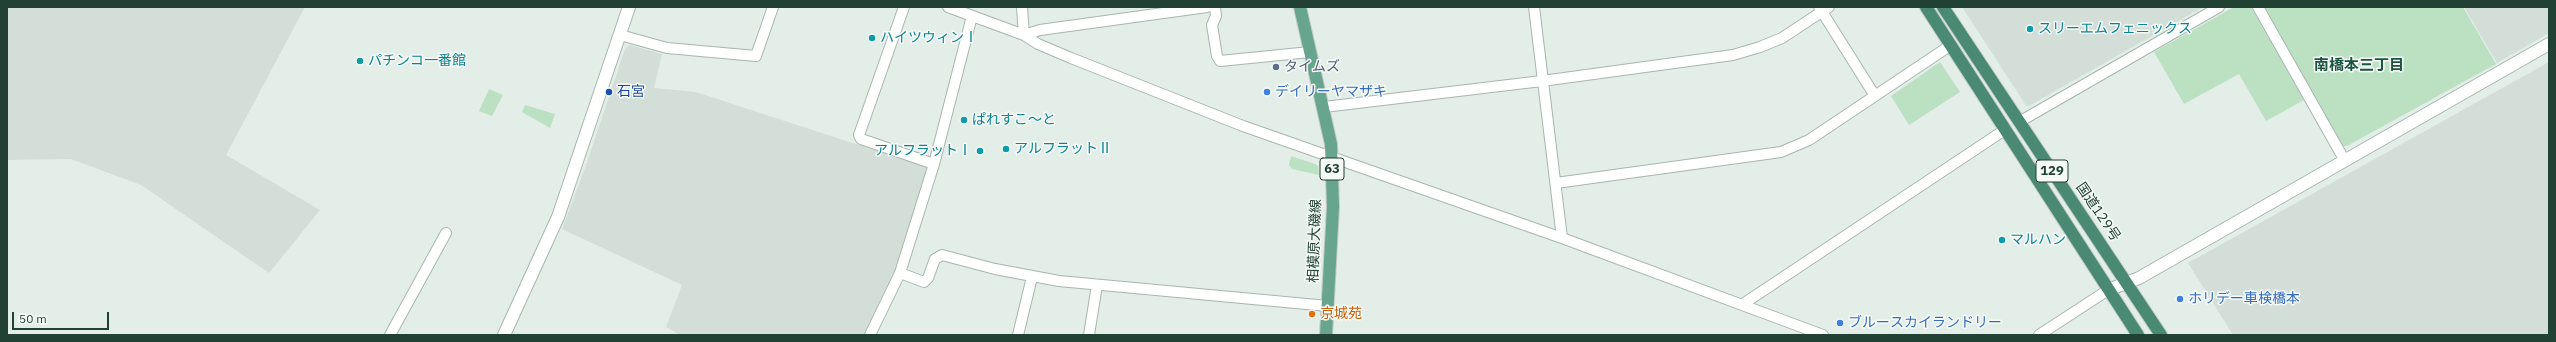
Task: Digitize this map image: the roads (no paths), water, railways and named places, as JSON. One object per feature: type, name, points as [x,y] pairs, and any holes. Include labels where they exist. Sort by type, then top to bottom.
[{"type":"highway","name":"129","points":[[1926,7],[2138,335]]},
{"type":"highway","name":"国道129号","points":[[1944,7],[2161,335]]},
{"type":"main road","name":"相模原大磯線","points":[[1300,7],[1324,107],[1331,156],[1333,207],[1326,335]]},
{"type":"street","points":[[504,335],[558,218],[629,7]]},
{"type":"street","points":[[620,35],[667,48],[756,56],[773,7]]},
{"type":"street","points":[[904,7],[858,135],[861,139],[934,164]]},
{"type":"street","points":[[948,7],[1024,35],[1038,44],[1165,97],[1562,238],[1823,335]]},
{"type":"street","points":[[1022,7],[1024,35]]},
{"type":"street","points":[[1024,35],[1040,30],[1207,7]]},
{"type":"street","points":[[1214,7],[1216,16],[1212,25],[1217,56],[1220,61],[1310,52]]},
{"type":"street","points":[[1534,7],[1562,238]]},
{"type":"street","points":[[2019,122],[2219,7]]},
{"type":"street","points":[[2258,7],[2345,161]]},
{"type":"street","points":[[1324,107],[1542,81],[1746,52],[1782,38],[1823,9],[1875,96]]},
{"type":"street","points":[[870,335],[900,273],[934,164],[972,16]]},
{"type":"street","points":[[2038,335],[2108,290],[2128,284],[2549,44]]},
{"type":"street","points":[[1556,183],[1781,152],[1809,140],[1951,45]]},
{"type":"street","points":[[1743,304],[2006,129]]},
{"type":"street","points":[[390,335],[446,233]]},
{"type":"street","points":[[900,273],[924,282],[928,278],[935,259],[942,254],[1032,277],[1097,285],[1328,306]]},
{"type":"street","points":[[1018,335],[1032,277]]},
{"type":"street","points":[[1089,335],[1097,285]]},
{"type":"place","name":"スリーエムフェニックス","points":[[2030,29]]},
{"type":"place","name":"ハイツウィンⅠ","points":[[872,38]]},
{"type":"place","name":"パチンコ一番館","points":[[360,61]]},
{"type":"place","name":"タイムズ","points":[[1276,67]]},
{"type":"place","name":"石宮","points":[[609,92]]},
{"type":"place","name":"デイリーヤマザキ","points":[[1267,92]]},
{"type":"place","name":"ぱれすこ～と","points":[[964,120]]},
{"type":"place","name":"アルフラットⅡ","points":[[1006,149]]},
{"type":"place","name":"アルフラットⅠ","points":[[980,151]]},
{"type":"place","name":"マルハン","points":[[2002,240]]},
{"type":"place","name":"ホリデー車検橋本","points":[[2180,299]]},
{"type":"place","name":"京城苑","points":[[1312,314]]},
{"type":"place","name":"ブルースカイランドリー","points":[[1840,323]]},
{"type":"district","name":"南橋本三丁目","points":[[2359,66]]}]
